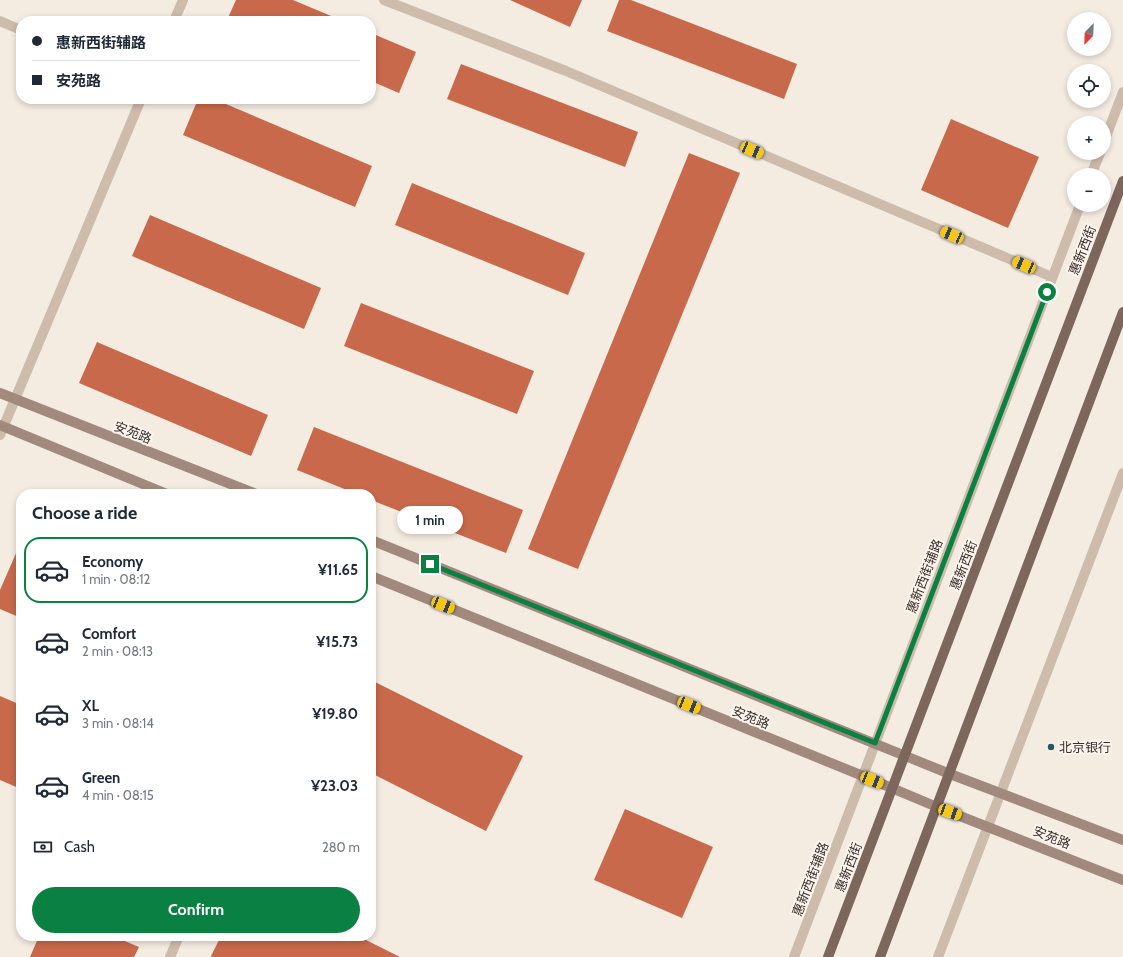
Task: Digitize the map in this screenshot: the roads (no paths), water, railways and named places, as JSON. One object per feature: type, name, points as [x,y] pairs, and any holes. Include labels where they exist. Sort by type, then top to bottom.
[{"type":"main road","name":"惠新西街","points":[[828,957],[1123,181]]},
{"type":"main road","points":[[880,957],[1123,312]]},
{"type":"main road","name":"安苑路","points":[[0,393],[243,489]]},
{"type":"main road","points":[[1,429],[155,489]]},
{"type":"main road","name":"安苑路","points":[[376,542],[950,774],[1123,840]]},
{"type":"main road","name":"安苑路","points":[[376,578],[937,807],[1123,880]]},
{"type":"street","points":[[176,16],[183,0]]},
{"type":"street","points":[[384,0],[573,74],[1052,277]]},
{"type":"street","points":[[0,21],[16,28]]},
{"type":"street","points":[[1111,124],[1123,92]]},
{"type":"street","points":[[1,429],[139,104]]},
{"type":"street","name":"惠新西街辅路","points":[[794,957],[1077,212]]},
{"type":"street","points":[[938,957],[1123,473]]},
{"type":"street","points":[[170,957],[177,941]]},
{"type":"place","name":"北京银行","points":[[1051,747]]}]
